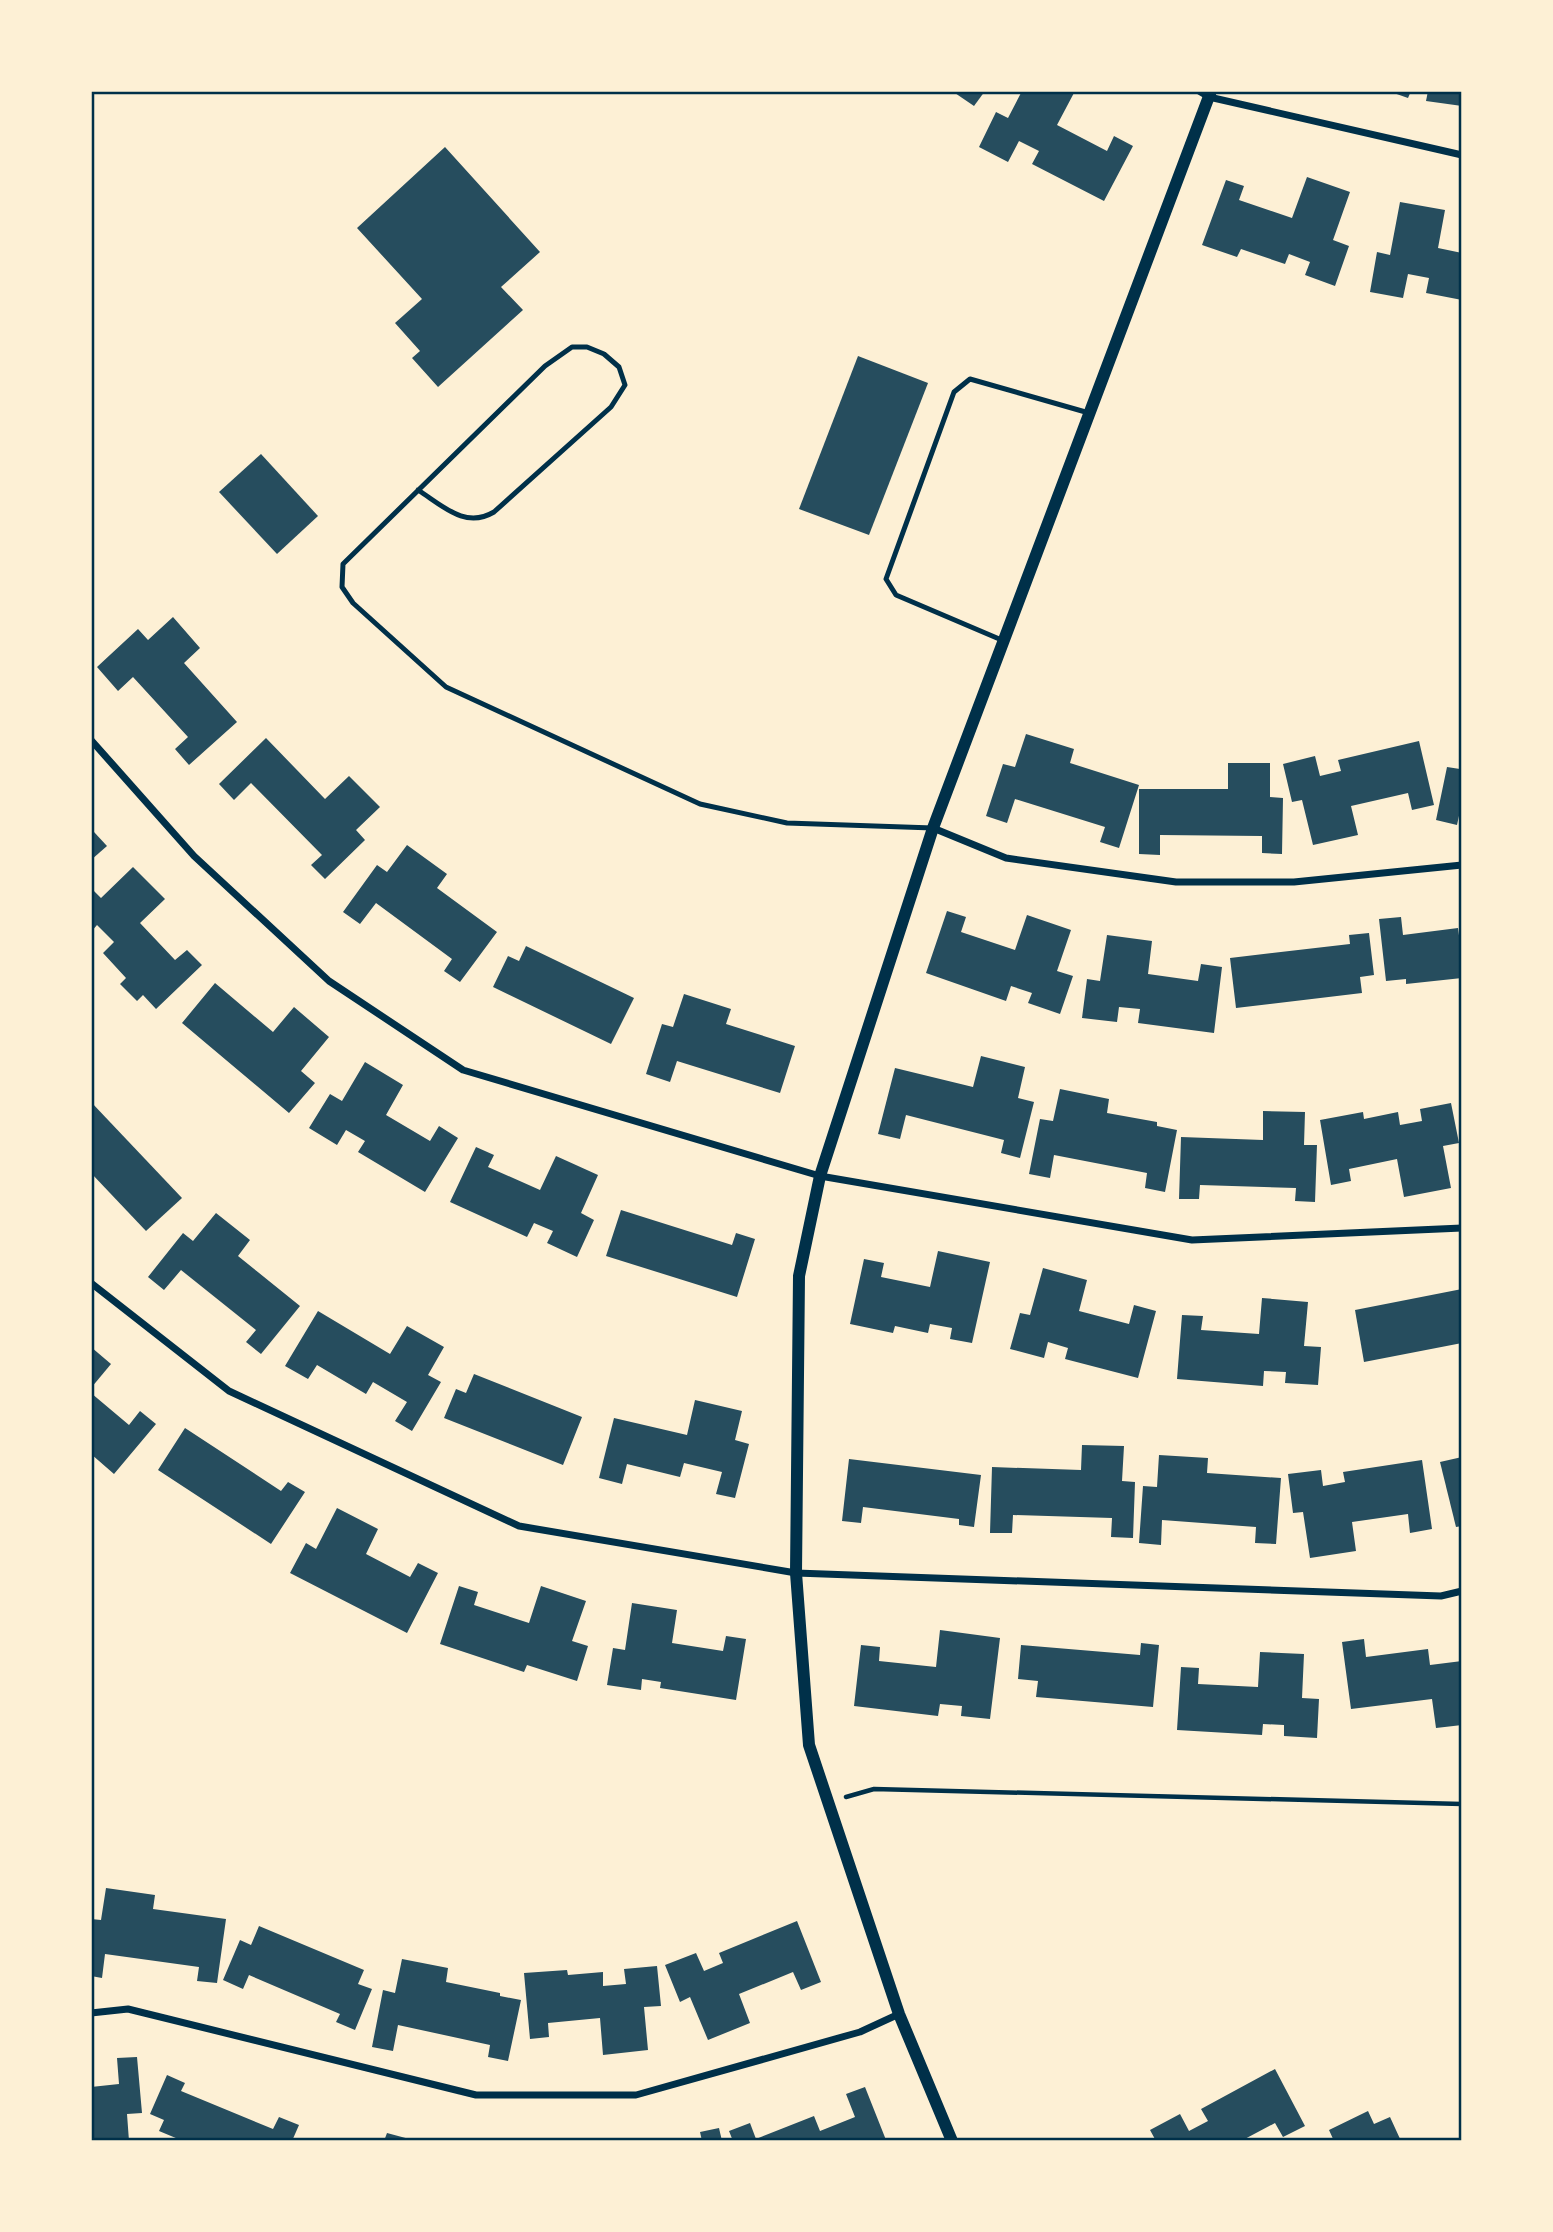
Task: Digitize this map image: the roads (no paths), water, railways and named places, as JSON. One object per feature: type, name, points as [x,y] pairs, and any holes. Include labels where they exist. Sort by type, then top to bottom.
[{"type":"street","points":[[952,2141],[899,2014],[809,1745],[796,1573],[799,1276],[820,1176],[933,828],[1090,413],[1207,93],[1462,155]]},
{"type":"street","points":[[91,740],[194,856],[329,981],[463,1070],[820,1176],[1192,1240],[1462,1228]]},
{"type":"street","points":[[933,828],[1006,858],[1176,882],[1294,882],[1462,865]]},
{"type":"street","points":[[91,1283],[229,1391],[519,1526],[796,1573],[1441,1596],[1462,1591]]},
{"type":"street","points":[[91,2013],[128,2009],[475,2095],[636,2095],[860,2032],[899,2014]]},
{"type":"lane","points":[[418,490],[461,517],[483,518],[494,512],[611,407],[625,385],[619,367],[604,354],[587,347],[572,347],[545,366],[342,564],[342,587],[353,603],[446,687],[700,804],[787,823],[933,828]]},
{"type":"lane","points":[[1004,641],[896,595],[886,579],[954,392],[970,379],[1090,413]]}]
